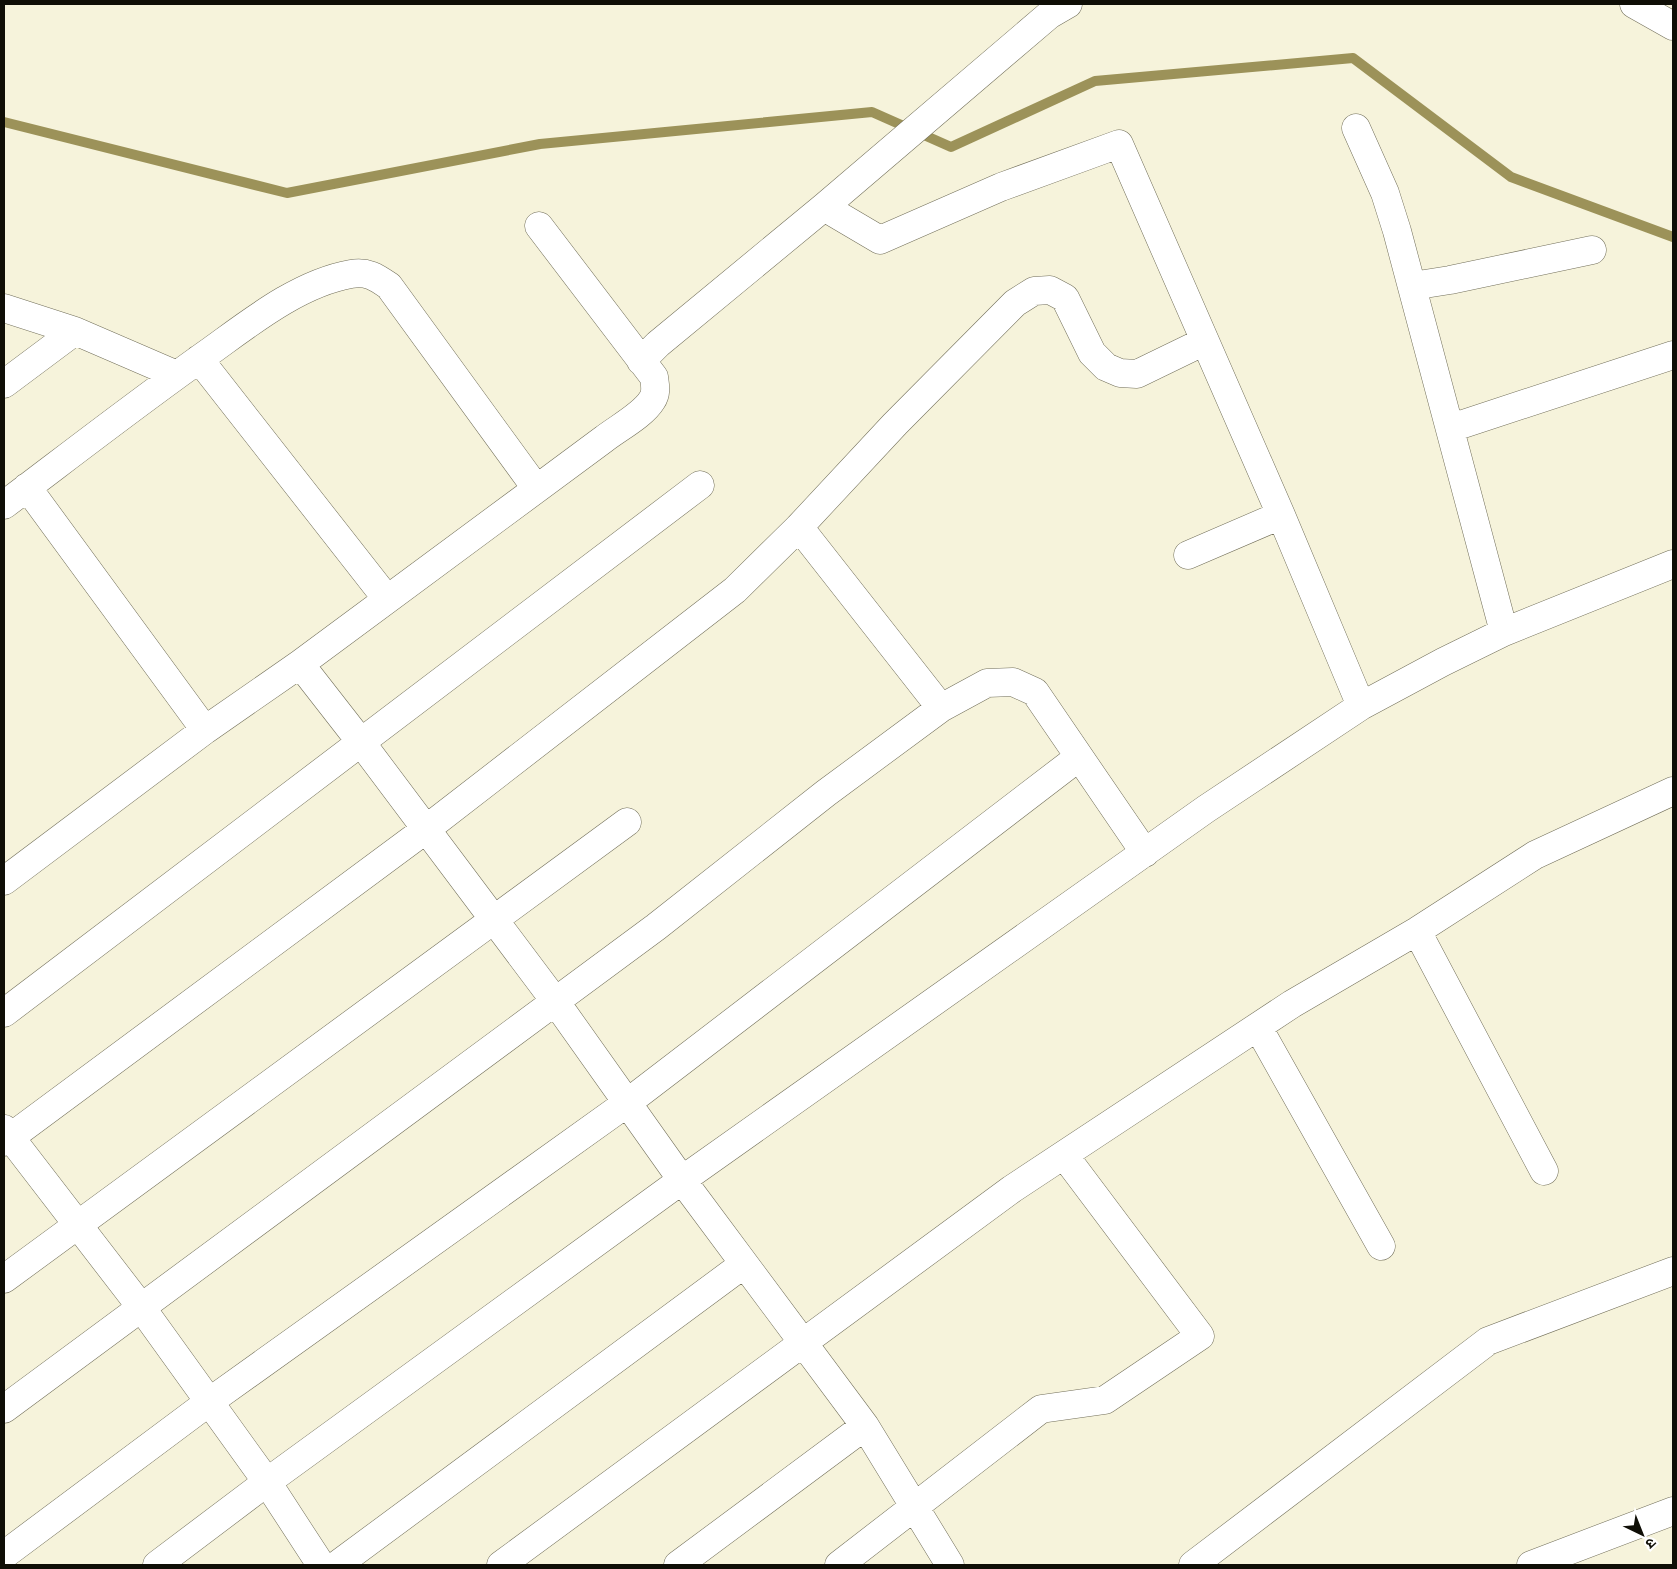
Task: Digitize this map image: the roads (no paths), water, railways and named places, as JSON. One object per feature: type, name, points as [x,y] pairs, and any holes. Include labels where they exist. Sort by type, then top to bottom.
[{"type":"street","points":[[1634,4],[1673,26]]},
{"type":"street","points":[[642,361],[658,344],[824,207],[1058,9]]},
{"type":"street","points":[[1356,128],[1385,193],[1451,428],[1504,632]]},
{"type":"street","points":[[824,207],[880,240],[1001,187],[1119,144],[1281,515],[1361,706]]},
{"type":"street","points":[[4,881],[205,730],[300,664],[642,410],[652,400],[656,388],[654,377],[538,226]]},
{"type":"street","points":[[1412,286],[1450,280],[1592,250]]},
{"type":"street","points":[[4,505],[177,375],[264,313],[313,285],[352,273],[373,275],[388,286],[536,488]]},
{"type":"street","points":[[321,1565],[267,1482],[141,1307],[78,1224],[6,1136],[426,830],[735,590],[799,528],[895,424],[1015,303],[1034,291],[1050,290],[1065,298],[1092,353],[1106,367],[1120,373],[1137,374],[1205,341]]},
{"type":"street","points":[[4,308],[75,331],[177,375]]},
{"type":"street","points":[[4,384],[75,331]]},
{"type":"street","points":[[1451,428],[1673,355]]},
{"type":"street","points":[[199,359],[387,599]]},
{"type":"street","points":[[4,1012],[700,485]]},
{"type":"street","points":[[27,488],[205,730]]},
{"type":"street","points":[[1188,555],[1281,515]]},
{"type":"street","points":[[799,528],[941,708]]},
{"type":"street","points":[[157,1565],[267,1482],[682,1180],[1206,809],[1361,706],[1504,632],[1673,564]]},
{"type":"street","points":[[300,664],[555,1001],[682,1180],[865,1426],[950,1565]]},
{"type":"street","points":[[4,1409],[656,927],[826,793],[941,708],[987,684],[1013,682],[1035,692],[1145,853]]},
{"type":"street","points":[[4,1555],[209,1402],[627,1103],[1079,757]]},
{"type":"street","points":[[501,1565],[1012,1189],[1292,1004],[1417,931],[1535,855],[1673,790]]},
{"type":"street","points":[[4,1279],[627,822]]},
{"type":"street","points":[[1417,931],[1544,1171]]},
{"type":"street","points":[[1258,1027],[1381,1246]]},
{"type":"street","points":[[839,1565],[1041,1409],[1105,1400],[1200,1336],[1064,1155]]},
{"type":"street","points":[[337,1565],[744,1264]]},
{"type":"street","points":[[1193,1565],[1488,1341],[1673,1271]]},
{"type":"street","points":[[678,1565],[865,1426]]},
{"type":"street","points":[[1532,1565],[1673,1511]]},
{"type":"waterway","points":[[4,122],[287,193],[540,144],[872,112],[951,147],[1095,81],[1353,58],[1511,177],[1673,237]]}]
